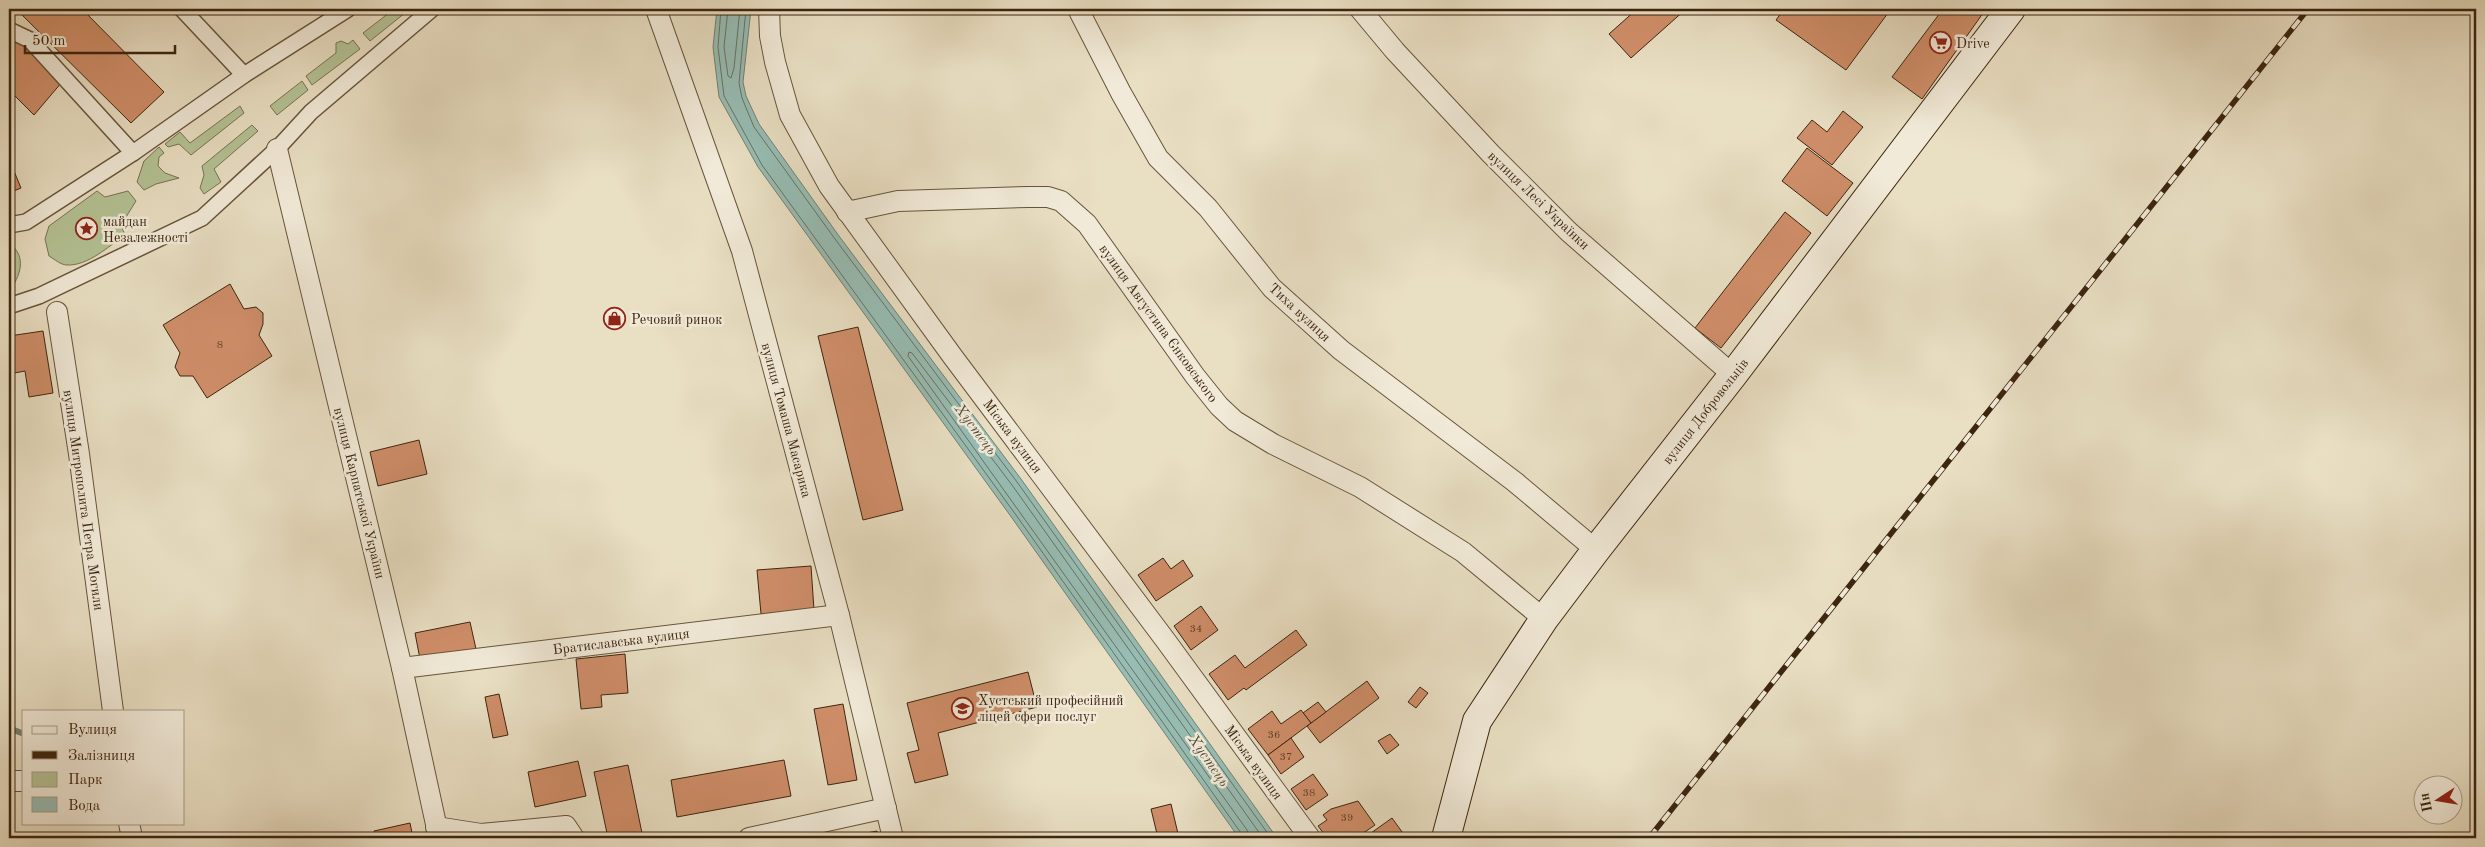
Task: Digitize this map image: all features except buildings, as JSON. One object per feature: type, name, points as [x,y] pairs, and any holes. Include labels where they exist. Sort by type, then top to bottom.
[{"type":"main road","name":"вулиця Добровольців","points":[[1446,838],[1477,721],[1544,619],[1734,375],[2011,9]]},
{"type":"street","points":[[182,9],[244,75]]},
{"type":"street","points":[[9,225],[26,222],[133,154],[244,75],[348,9]]},
{"type":"street","points":[[9,306],[54,289],[202,218],[276,149],[311,112],[432,9]]},
{"type":"street","name":"вулиця Томаша Масарика","points":[[656,9],[742,251],[839,615],[893,838]]},
{"type":"street","name":"Міська вулиця","points":[[770,9],[770,36],[775,62],[790,115],[829,186],[953,357],[1088,534],[1310,838]]},
{"type":"street","name":"Тиха вулиця","points":[[1078,9],[1121,93],[1158,158],[1208,208],[1272,288],[1341,350],[1515,482],[1596,550]]},
{"type":"street","name":"вулиця Лесі Українки","points":[[1360,9],[1395,51],[1491,154],[1569,232],[1734,375]]},
{"type":"street","points":[[9,30],[30,40],[133,154]]},
{"type":"street","name":"вулиця Карпатської України","points":[[276,149],[402,668],[437,832]]},
{"type":"street","name":"вулиця Августина Єнковського","points":[[847,212],[898,201],[1028,196],[1048,197],[1061,201],[1087,224],[1195,376],[1219,406],[1235,421],[1273,444],[1360,487],[1463,552],[1544,619]]},
{"type":"street","name":"вулиця Митрополита Петра Могили","points":[[54,289],[79,454],[113,710]]},
{"type":"street","name":"Братиславська вулиця","points":[[402,668],[839,615]]},
{"type":"street","points":[[9,781],[22,781]]},
{"type":"street","points":[[749,838],[886,808]]},
{"type":"street","points":[[129,824],[132,838]]},
{"type":"street","points":[[437,832],[482,834],[566,826],[574,838]]},
{"type":"green space","points":[[394,9],[410,9],[370,41],[363,33]]},
{"type":"green space","points":[[353,40],[360,49],[312,85],[306,76],[336,53],[336,43],[341,41],[348,44]]},
{"type":"green space","points":[[302,81],[308,90],[277,115],[270,106]]},
{"type":"green space","points":[[240,106],[244,113],[191,155],[179,144],[168,147],[165,144],[180,132],[190,143]]},
{"type":"green space","points":[[252,125],[258,131],[214,169],[221,182],[204,194],[200,188],[204,175],[202,166]]},
{"type":"green space","points":[[159,147],[164,153],[159,157],[158,166],[165,173],[179,178],[156,184],[144,190],[137,182],[144,161]]},
{"type":"green space","points":[[97,191],[105,197],[128,191],[136,201],[121,225],[125,235],[90,259],[75,264],[65,265],[60,263],[49,256],[45,239],[49,226]]},
{"type":"green space","points":[[9,243],[19,254],[20,267],[16,280],[9,292]]},
{"type":"water","name":"Хустець","points":[[717,9],[751,9],[743,82],[746,96],[759,124],[839,236],[1021,479],[1277,838],[1239,838],[1012,518],[758,167],[719,97],[713,47]]},
{"type":"waterway","points":[[9,728],[22,733]]},
{"type":"railway","points":[[1649,838],[2308,9]]},
{"type":"place","name":"Drive","points":[[1940,43]]},
{"type":"place","name":"майдан Незалежності","points":[[87,229]]},
{"type":"place","name":"Речовий ринок","points":[[615,319]]},
{"type":"place","name":"Хустський професійний ліцей сфери послуг","points":[[962,708]]}]
